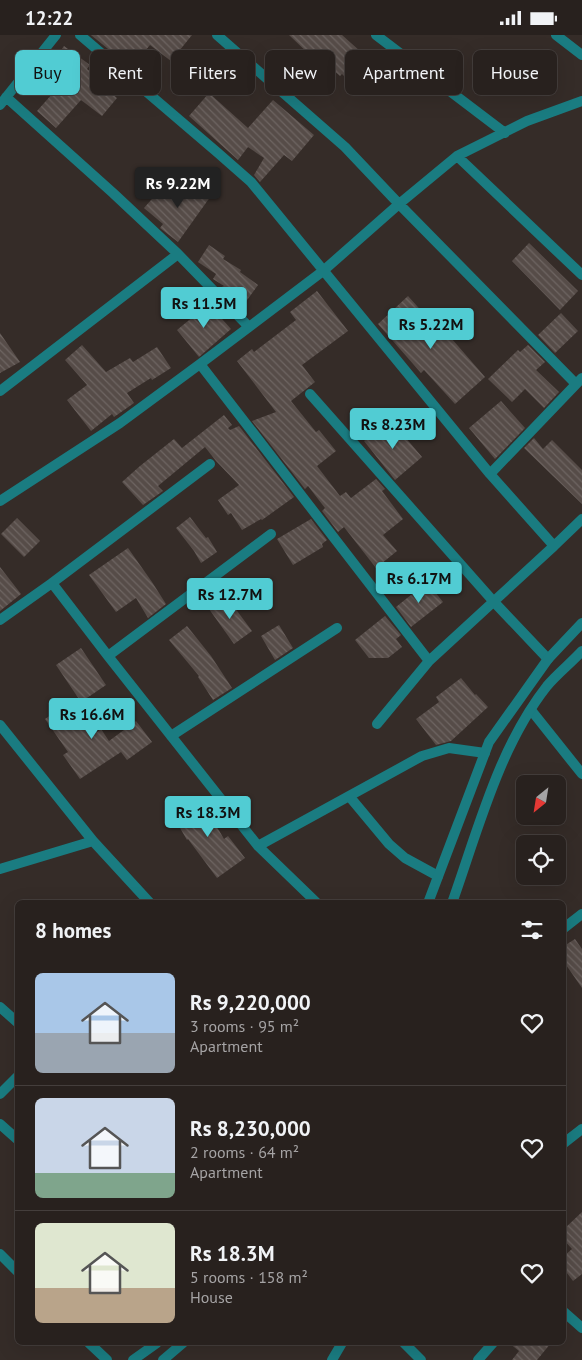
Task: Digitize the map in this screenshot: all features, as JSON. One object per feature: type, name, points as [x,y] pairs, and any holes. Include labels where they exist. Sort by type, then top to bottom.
[{"type":"street","points":[[56,35],[3,101],[113,193],[178,254],[249,327]]},
{"type":"street","points":[[80,35],[251,182],[490,474],[554,546]]},
{"type":"street","points":[[217,35],[345,147],[399,204],[579,381],[490,474]]},
{"type":"street","points":[[376,35],[505,133]]},
{"type":"street","points":[[556,35],[582,55]]},
{"type":"street","points":[[0,501],[120,423],[200,364],[323,271],[399,204],[457,157],[527,121],[582,101]]},
{"type":"street","points":[[457,157],[582,275]]},
{"type":"street","points":[[0,391],[178,254]]},
{"type":"street","points":[[200,364],[429,661]]},
{"type":"street","points":[[310,394],[494,602],[548,659]]},
{"type":"street","points":[[0,620],[210,464]]},
{"type":"street","points":[[377,724],[429,661],[582,519]]},
{"type":"street","points":[[108,656],[271,534]]},
{"type":"street","points":[[52,583],[258,846],[314,900]]},
{"type":"street","points":[[429,900],[489,742],[548,659],[582,623]]},
{"type":"street","points":[[171,736],[337,628]]},
{"type":"street","points":[[453,900],[502,765],[522,724],[548,686],[582,651]]},
{"type":"street","points":[[531,710],[582,774]]},
{"type":"street","points":[[0,725],[93,841],[147,900]]},
{"type":"street","points":[[258,846],[422,756],[449,748],[485,753]]},
{"type":"street","points":[[349,796],[389,844],[404,858],[438,877]]},
{"type":"street","points":[[0,869],[93,841]]},
{"type":"street","points":[[566,926],[582,914]]},
{"type":"street","points":[[0,1007],[15,1020]]},
{"type":"street","points":[[0,1094],[15,1079]]},
{"type":"street","points":[[0,1124],[15,1137]]},
{"type":"street","points":[[566,1141],[582,1129]]},
{"type":"street","points":[[0,1254],[15,1269]]},
{"type":"street","points":[[566,1314],[581,1325]]},
{"type":"street","points":[[91,1345],[107,1360]]},
{"type":"street","points":[[133,1360],[154,1345]]},
{"type":"street","points":[[166,1359],[181,1345]]},
{"type":"street","points":[[332,1360],[341,1345]]},
{"type":"street","points":[[406,1345],[421,1360]]},
{"type":"street","points":[[478,1360],[491,1345]]},
{"type":"building","points":[[91,35],[192,35],[180,50],[171,50],[171,61],[161,53],[161,50],[157,50],[150,45],[146,50],[109,50]]},
{"type":"building","points":[[289,35],[342,35],[359,50],[345,50],[345,77],[335,72],[335,50],[305,50]]},
{"type":"building","points":[[64,46],[69,50],[61,50]]},
{"type":"building","points":[[80,58],[90,65],[87,69],[90,71],[90,95],[114,95],[117,98],[102,116],[81,100],[56,128],[37,111],[51,95],[80,95]]},
{"type":"building","points":[[207,95],[211,95],[248,128],[273,100],[314,135],[292,161],[284,155],[260,182],[254,175],[264,158],[248,147],[238,160],[189,116]]},
{"type":"building","points":[[197,181],[213,193],[178,242],[160,228],[163,224],[144,208],[165,184],[183,199]]},
{"type":"building","points":[[529,243],[578,291],[560,310],[512,261]]},
{"type":"building","points":[[209,245],[225,256],[223,259],[241,270],[240,272],[258,285],[245,303],[222,287],[224,286],[213,279],[216,274],[198,262]]},
{"type":"building","points":[[317,291],[348,331],[302,365],[315,382],[291,401],[316,432],[319,430],[336,451],[317,466],[340,496],[346,492],[351,498],[376,479],[385,489],[382,491],[403,519],[383,535],[397,551],[376,568],[344,527],[338,532],[322,511],[325,508],[308,486],[305,489],[252,421],[276,412],[237,361],[252,349],[254,352],[296,320],[290,312]]},
{"type":"building","points":[[408,296],[435,326],[438,323],[485,377],[455,404],[424,370],[421,373],[378,324]]},
{"type":"building","points":[[206,301],[231,329],[199,357],[177,330],[194,316],[192,314]]},
{"type":"building","points":[[561,313],[578,331],[555,353],[538,335]]},
{"type":"building","points":[[0,333],[20,362],[0,373]]},
{"type":"building","points":[[82,345],[106,372],[130,358],[133,362],[157,347],[171,368],[127,393],[134,403],[114,417],[112,414],[91,431],[67,400],[87,385],[65,360]]},
{"type":"building","points":[[528,345],[545,362],[536,370],[559,392],[544,408],[525,389],[512,402],[488,379],[518,350],[520,352]]},
{"type":"building","points":[[501,401],[525,428],[495,459],[469,428]]},
{"type":"building","points":[[224,415],[232,425],[228,428],[230,430],[239,426],[294,497],[262,520],[242,530],[231,513],[228,515],[218,500],[239,485],[205,447],[158,486],[163,491],[143,505],[122,482],[174,439],[182,448]]},
{"type":"building","points":[[389,421],[403,439],[405,437],[422,457],[395,480],[364,441]]},
{"type":"building","points":[[534,438],[543,449],[552,440],[582,470],[582,504],[524,448]]},
{"type":"building","points":[[190,517],[206,538],[208,537],[217,552],[201,563],[176,528]]},
{"type":"building","points":[[17,518],[40,541],[24,557],[1,534]]},
{"type":"building","points":[[311,519],[327,540],[322,544],[323,547],[293,565],[277,539]]},
{"type":"building","points":[[128,548],[166,604],[148,618],[136,598],[116,612],[89,575]]},
{"type":"building","points":[[0,567],[21,594],[0,611]]},
{"type":"building","points":[[427,582],[443,602],[411,627],[396,607]]},
{"type":"building","points":[[226,596],[252,631],[234,644],[209,609]]},
{"type":"building","points":[[385,616],[401,635],[396,639],[402,647],[388,658],[369,658],[355,640]]},
{"type":"building","points":[[279,625],[293,648],[275,660],[261,636]]},
{"type":"building","points":[[187,626],[211,656],[232,688],[213,700],[199,676],[169,640]]},
{"type":"building","points":[[81,648],[106,685],[81,702],[56,665]]},
{"type":"building","points":[[461,678],[488,707],[451,741],[436,745],[416,719],[439,702],[436,697]]},
{"type":"building","points":[[74,699],[97,732],[101,729],[109,741],[136,721],[152,742],[127,760],[121,752],[80,779],[63,755],[68,752],[45,719]]},
{"type":"building","points":[[200,798],[224,839],[228,836],[245,858],[217,878],[187,840],[172,814]]},
{"type":"building","points":[[575,939],[582,949],[582,988],[566,965],[566,945]]},
{"type":"building","points":[[582,1212],[582,1274],[573,1281],[566,1272],[566,1254],[572,1249],[566,1242],[566,1227]]},
{"type":"building","points":[[512,1345],[549,1345],[537,1360],[512,1360],[519,1351]]}]
